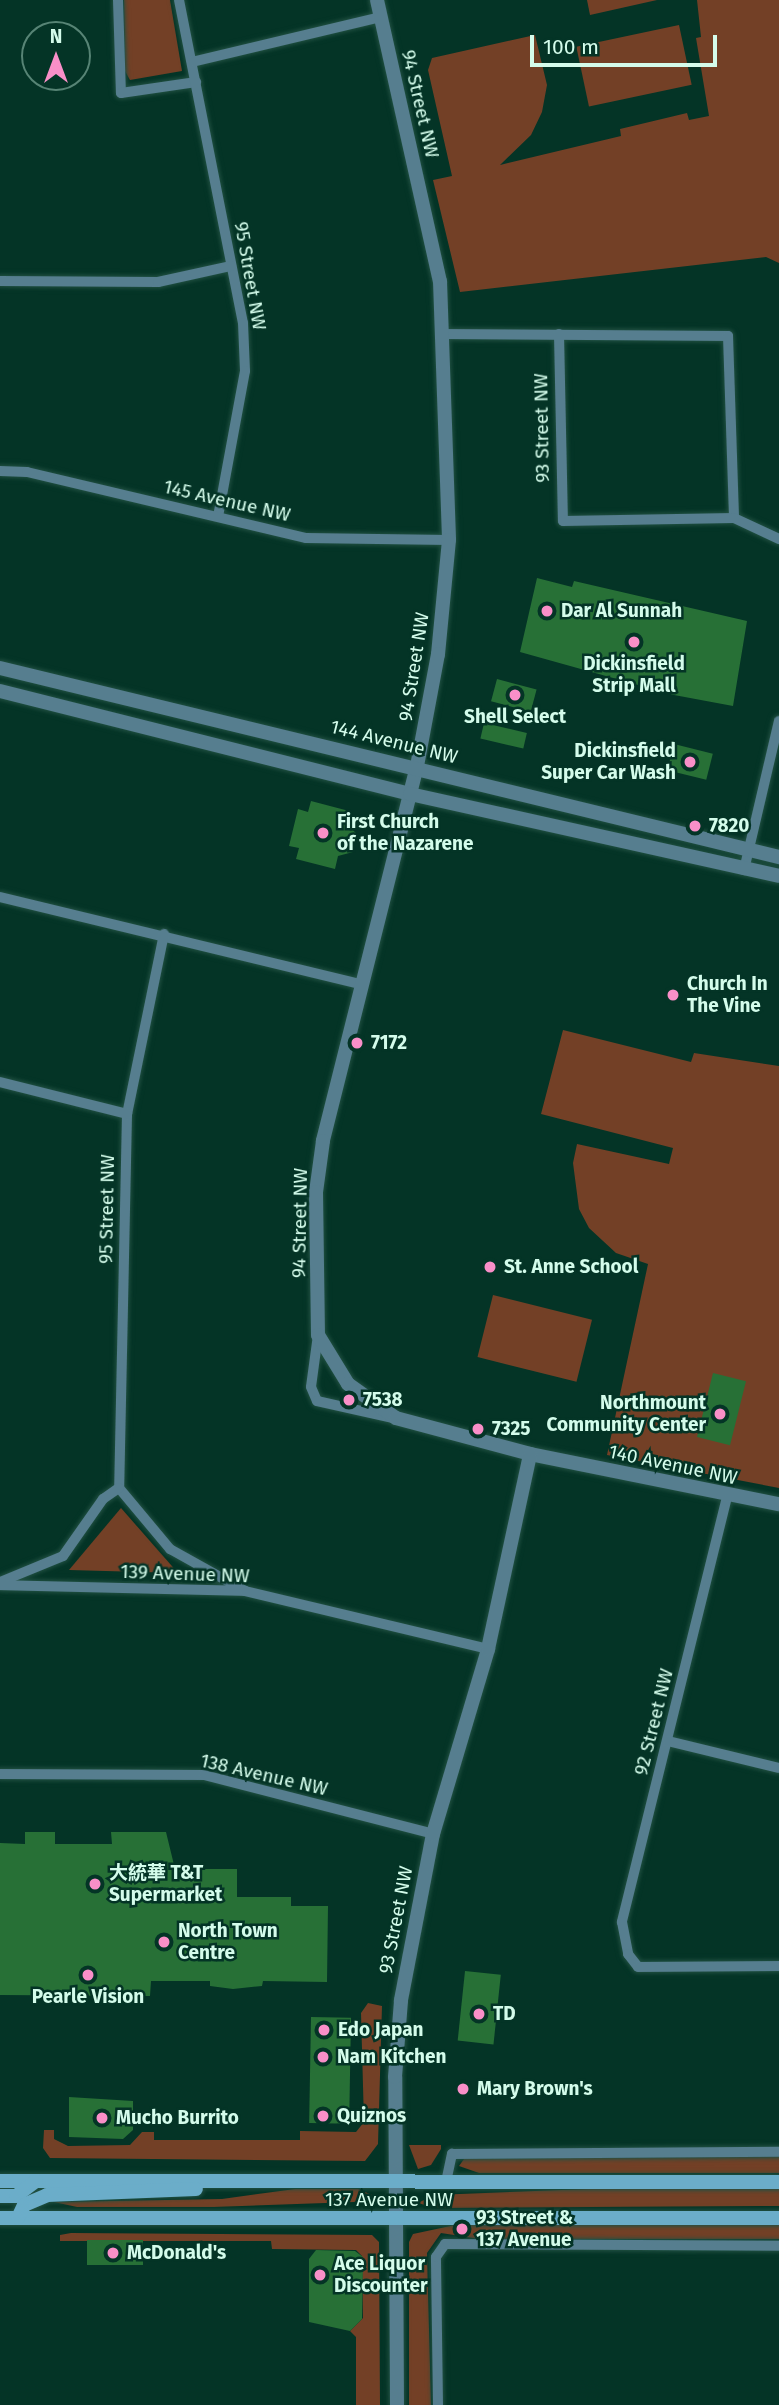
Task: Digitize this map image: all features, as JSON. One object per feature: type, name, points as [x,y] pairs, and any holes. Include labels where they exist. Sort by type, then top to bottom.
[{"type":"main road","name":"137 Avenue NW","points":[[0,2181],[779,2182]]},
{"type":"main road","points":[[0,2196],[16,2196],[36,2181]]},
{"type":"main road","points":[[18,2218],[24,2205],[47,2195],[139,2195],[263,2181]]},
{"type":"main road","name":"137 Avenue NW","points":[[0,2218],[779,2218]]},
{"type":"street","points":[[118,0],[121,93],[196,82]]},
{"type":"street","name":"95 Street NW","points":[[179,0],[243,323],[245,371],[218,517]]},
{"type":"street","name":"94 Street NW","points":[[377,0],[440,281],[445,334],[449,540],[439,651],[417,766],[360,984],[318,1180],[318,1335],[311,1387],[317,1401],[396,1418]]},
{"type":"street","points":[[192,62],[381,17]]},
{"type":"street","points":[[0,281],[158,282],[231,266]]},
{"type":"street","points":[[445,334],[728,336],[734,518],[779,539]]},
{"type":"street","name":"93 Street NW","points":[[559,334],[563,521],[734,518]]},
{"type":"street","name":"145 Avenue NW","points":[[0,471],[27,472],[306,538],[449,540]]},
{"type":"street","name":"144 Avenue NW","points":[[0,668],[417,766],[779,856]]},
{"type":"street","points":[[0,691],[410,794],[779,876]]},
{"type":"street","points":[[744,870],[779,721]]},
{"type":"street","points":[[0,897],[164,934],[360,984]]},
{"type":"street","name":"95 Street NW","points":[[119,1489],[127,1114],[164,934]]},
{"type":"street","points":[[0,1082],[127,1114]]},
{"type":"street","points":[[318,1335],[348,1384],[396,1418]]},
{"type":"street","name":"140 Avenue NW","points":[[396,1418],[530,1454],[727,1497],[779,1504]]},
{"type":"street","name":"93 Street NW","points":[[397,2405],[396,2181],[401,2000],[433,1834],[488,1649],[530,1454]]},
{"type":"street","points":[[0,1584],[63,1556],[103,1499],[119,1489],[170,1549],[245,1591]]},
{"type":"street","name":"92 Street NW","points":[[727,1497],[622,1922],[628,1954],[638,1967],[779,1965]]},
{"type":"street","name":"139 Avenue NW","points":[[0,1584],[245,1591],[488,1649]]},
{"type":"street","points":[[668,1741],[779,1768]]},
{"type":"street","name":"138 Avenue NW","points":[[0,1774],[204,1775],[433,1834]]},
{"type":"street","name":"137 Avenue NW","points":[[446,2182],[452,2154],[779,2152]]},
{"type":"street","points":[[438,2405],[436,2257],[445,2244],[779,2246]]},
{"type":"shaded area","points":[[124,0],[170,0],[182,71],[130,80],[125,71]]},
{"type":"shaded area","points":[[587,0],[657,0],[590,15]]},
{"type":"shaded area","points":[[697,0],[779,0],[779,263],[766,257],[460,292],[433,180],[452,176],[428,70],[432,58],[535,35],[547,85],[542,112],[531,135],[500,165],[621,136],[620,129],[687,113],[689,120],[709,116],[696,38],[701,37]]},
{"type":"shaded area","points":[[679,25],[692,85],[589,106],[576,47]]},
{"type":"shaded area","points":[[563,1030],[691,1062],[694,1053],[779,1066],[779,1488],[607,1455],[648,1264],[616,1253],[589,1228],[579,1209],[573,1163],[577,1144],[669,1164],[673,1148],[541,1114]]},
{"type":"shaded area","points":[[493,1295],[592,1320],[576,1382],[478,1357]]},
{"type":"shaded area","points":[[121,1508],[178,1573],[69,1570]]},
{"type":"shaded area","points":[[368,2003],[382,2006],[378,2144],[365,2161],[50,2158],[43,2148],[44,2130],[54,2130],[54,2139],[68,2146],[130,2145],[142,2132],[154,2132],[154,2140],[300,2140],[300,2131],[356,2132],[364,2122],[361,2013]]},
{"type":"shaded area","points":[[409,2145],[441,2145],[441,2149],[431,2165],[418,2169]]},
{"type":"shaded area","points":[[779,2156],[779,2173],[479,2173],[459,2166],[464,2159]]},
{"type":"shaded area","points":[[295,2189],[358,2189],[372,2195],[354,2202],[214,2207],[77,2207],[54,2202],[222,2199]]},
{"type":"shaded area","points":[[588,2189],[779,2189],[779,2206],[435,2208],[418,2203],[434,2195]]},
{"type":"shaded area","points":[[455,2225],[779,2225],[779,2239],[479,2239],[441,2233],[427,2253],[431,2405],[409,2405],[409,2242],[413,2234]]},
{"type":"shaded area","points":[[60,2235],[372,2235],[379,2242],[380,2405],[356,2405],[356,2337],[350,2331],[363,2318],[362,2256],[356,2250],[272,2249],[271,2241],[60,2241]]},
{"type":"building","name":"Dickinsfield Strip Mall","points":[[537,578],[572,587],[574,581],[747,621],[733,706],[674,695],[520,652]]},
{"type":"building","name":"Shell Select","points":[[497,679],[537,690],[531,712],[491,701]]},
{"type":"building","points":[[484,723],[527,733],[523,748],[480,739]]},
{"type":"building","name":"Dickinsfield Super Car Wash","points":[[674,744],[713,754],[706,780],[667,770]]},
{"type":"building","name":"First Church of the Nazarene","points":[[311,801],[349,811],[346,824],[357,834],[353,852],[338,856],[335,869],[296,859],[299,848],[289,846],[298,809],[308,812]]},
{"type":"building","name":"Northmount Community Center","points":[[713,1373],[746,1381],[730,1445],[697,1437]]},
{"type":"building","name":"North Town Centre","points":[[25,1832],[55,1832],[55,1844],[112,1844],[111,1832],[166,1832],[175,1869],[237,1869],[237,1897],[291,1897],[291,1906],[328,1906],[327,1982],[263,1981],[262,1986],[233,1989],[210,1986],[210,1981],[151,1981],[150,1996],[0,1995],[0,1843],[25,1844]]},
{"type":"building","name":"TD","points":[[465,1971],[501,1975],[493,2044],[458,2041]]},
{"type":"building","points":[[311,2017],[351,2018],[349,2124],[309,2123]]},
{"type":"building","points":[[69,2097],[133,2101],[133,2130],[123,2139],[69,2137]]},
{"type":"building","name":"McDonald's","points":[[87,2240],[143,2240],[143,2265],[87,2265]]},
{"type":"building","points":[[316,2250],[355,2251],[363,2257],[362,2319],[350,2331],[309,2322],[309,2259]]},
{"type":"place","name":"Dar Al Sunnah","points":[[547,611]]},
{"type":"place","name":"Dickinsfield Strip Mall","points":[[634,642]]},
{"type":"place","name":"Shell Select","points":[[515,695]]},
{"type":"place","name":"Dickinsfield Super Car Wash","points":[[690,762]]},
{"type":"place","name":"7820","points":[[695,826]]},
{"type":"place","name":"First Church of the Nazarene","points":[[323,833]]},
{"type":"place","name":"Church In The Vine","points":[[673,995]]},
{"type":"place","name":"7172","points":[[357,1043]]},
{"type":"place","name":"St. Anne School","points":[[490,1267]]},
{"type":"place","name":"7538","points":[[349,1400]]},
{"type":"place","name":"Northmount Community Center","points":[[720,1414]]},
{"type":"place","name":"7325","points":[[478,1429]]},
{"type":"place","name":"大統華 T&T Supermarket","points":[[95,1884]]},
{"type":"place","name":"North Town Centre","points":[[164,1942]]},
{"type":"place","name":"Pearle Vision","points":[[88,1975]]},
{"type":"place","name":"TD","points":[[479,2014]]},
{"type":"place","name":"Edo Japan","points":[[324,2030]]},
{"type":"place","name":"Nam Kitchen","points":[[323,2057]]},
{"type":"place","name":"Mary Brown's","points":[[463,2089]]},
{"type":"place","name":"Quiznos","points":[[323,2116]]},
{"type":"place","name":"Mucho Burrito","points":[[102,2118]]},
{"type":"place","name":"93 Street & 137 Avenue","points":[[462,2229]]},
{"type":"place","name":"McDonald's","points":[[113,2253]]},
{"type":"place","name":"Ace Liquor Discounter","points":[[320,2275]]}]
